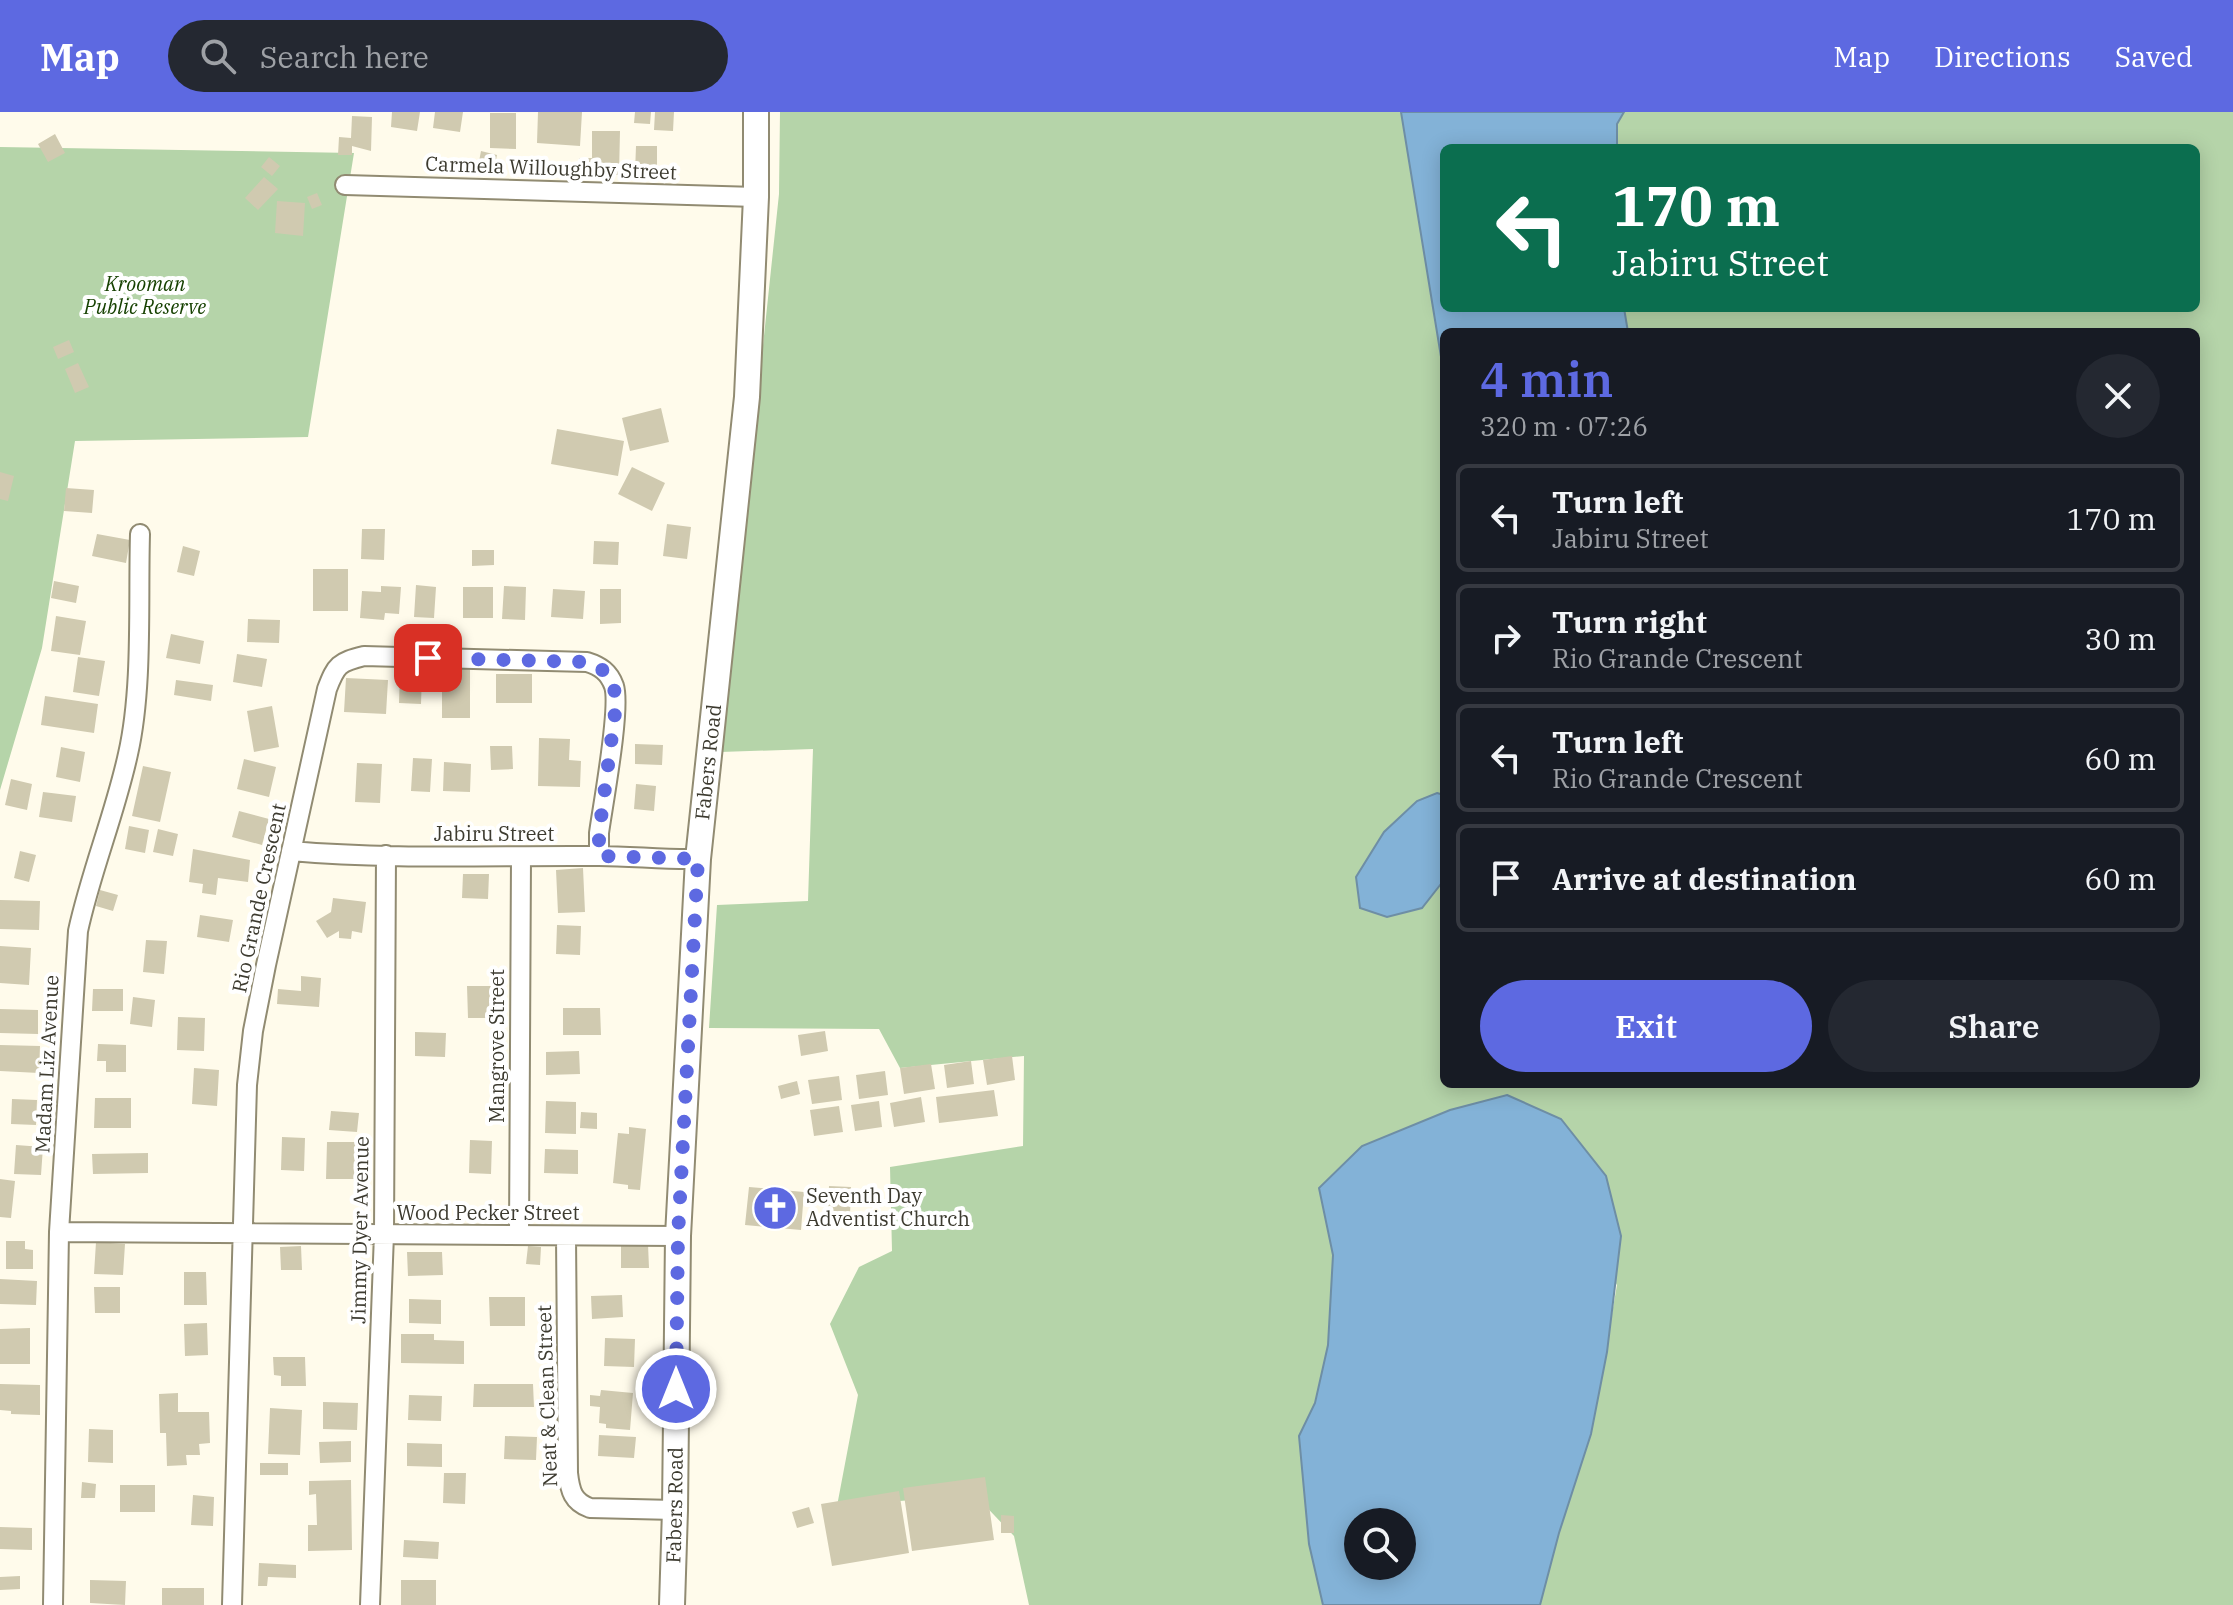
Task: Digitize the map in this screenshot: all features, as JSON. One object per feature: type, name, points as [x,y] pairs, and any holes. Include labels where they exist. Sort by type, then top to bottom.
[{"type":"main road","name":"Fabers Road","points":[[672,1605],[678,1236],[698,859],[747,397],[756,197],[756,112]]},
{"type":"street","name":"Carmela Willoughby Street","points":[[345,185],[756,197]]},
{"type":"street","name":"Madam Liz Avenue","points":[[53,1605],[59,1232],[78,931],[89,883],[128,755],[135,715],[140,534]]},
{"type":"street","name":"Rio Grande Crescent","points":[[232,1605],[247,1085],[253,1031],[333,672],[341,663],[364,656],[587,662],[608,673],[617,698],[599,833],[599,856]]},
{"type":"street","name":"Jabiru Street","points":[[291,851],[521,858],[599,856],[698,859]]},
{"type":"street","name":"Jimmy Dyer Avenue","points":[[370,1605],[384,1234],[386,855]]},
{"type":"street","name":"Mangrove Street","points":[[519,1235],[521,858]]},
{"type":"street","name":"Wood Pecker Street","points":[[59,1232],[678,1236]]},
{"type":"street","name":"Neat & Clean Street","points":[[566,1236],[568,1473],[572,1495],[579,1504],[590,1508],[675,1510]]},
{"type":"green space","points":[[780,112],[1401,112],[1440,351],[1440,794],[1437,793],[1422,908],[1440,885],[1440,1088],[2200,1088],[2200,328],[1627,328],[1625,312],[2200,312],[2200,144],[1617,144],[1617,124],[1624,112],[2233,112],[2233,1605],[1540,1605],[1591,1434],[1617,1285],[1507,1095],[1450,1110],[1362,1146],[1319,1188],[1333,1255],[1328,1345],[1315,1403],[1299,1436],[1309,1544],[1323,1605],[1029,1605],[1014,1536],[975,1495],[837,1506],[858,1395],[830,1324],[859,1267],[892,1251],[890,1167],[1023,1146],[1024,1056],[900,1068],[879,1029],[709,1028],[717,905],[808,901],[813,749],[720,752],[779,194]]},
{"type":"green space","name":"Krooman Public Reserve","points":[[0,147],[354,153],[308,437],[75,441],[42,648],[0,790]]},
{"type":"water","points":[[1401,112],[1624,112],[1617,124],[1617,144],[1440,144],[1440,312],[1625,312],[1627,328],[1440,328],[1440,351]]},
{"type":"water","points":[[1440,794],[1440,885],[1422,908],[1387,917],[1360,908],[1356,877],[1384,832],[1417,801]]},
{"type":"water","points":[[1507,1095],[1561,1119],[1606,1176],[1621,1236],[1607,1352],[1591,1434],[1540,1605],[1323,1605],[1309,1544],[1299,1436],[1315,1403],[1328,1345],[1333,1255],[1319,1188],[1362,1146],[1450,1110]]},
{"type":"building","points":[[392,112],[420,112],[417,131],[391,127]]},
{"type":"building","points":[[435,112],[463,112],[460,132],[433,128]]},
{"type":"building","points":[[538,112],[582,112],[580,146],[537,143]]},
{"type":"building","points":[[635,112],[651,112],[650,124],[634,123]]},
{"type":"building","points":[[655,112],[674,112],[673,131],[654,130]]},
{"type":"building","points":[[490,113],[516,113],[516,149],[490,148]]},
{"type":"building","points":[[352,116],[372,117],[371,151],[352,146],[352,155],[338,155],[339,137],[351,138]]},
{"type":"building","points":[[592,131],[620,131],[619,175],[579,174],[579,158],[592,158]]},
{"type":"building","points":[[55,134],[65,153],[48,162],[38,144]]},
{"type":"building","points":[[636,146],[657,146],[657,174],[635,173]]},
{"type":"building","points":[[481,151],[497,155],[493,175],[477,172]]},
{"type":"building","points":[[269,157],[280,166],[272,176],[261,167]]},
{"type":"building","points":[[264,177],[278,189],[258,210],[245,198]]},
{"type":"building","points":[[317,193],[322,205],[312,209],[307,197]]},
{"type":"building","points":[[277,201],[305,203],[303,236],[275,233]]},
{"type":"building","points":[[69,340],[74,352],[58,359],[53,347]]},
{"type":"building","points":[[78,363],[89,387],[75,393],[65,369]]},
{"type":"building","points":[[661,408],[669,442],[630,451],[622,418]]},
{"type":"building","points":[[557,429],[624,441],[618,476],[551,464]]},
{"type":"building","points":[[632,467],[665,483],[652,511],[618,494]]},
{"type":"building","points":[[0,472],[14,476],[8,501],[0,499]]},
{"type":"building","points":[[66,488],[94,490],[92,513],[64,511]]},
{"type":"building","points":[[667,524],[691,527],[687,559],[663,556]]},
{"type":"building","points":[[362,529],[385,529],[384,560],[361,559]]},
{"type":"building","points":[[97,534],[130,540],[126,563],[92,556]]},
{"type":"building","points":[[594,541],[619,542],[618,565],[593,564]]},
{"type":"building","points":[[183,546],[200,551],[194,576],[177,572]]},
{"type":"building","points":[[472,550],[494,550],[494,565],[472,566]]},
{"type":"building","points":[[313,569],[348,569],[348,611],[313,611]]},
{"type":"building","points":[[54,581],[79,586],[76,603],[51,598]]},
{"type":"building","points":[[416,585],[436,587],[434,618],[414,617]]},
{"type":"building","points":[[381,586],[401,587],[399,614],[385,613],[384,620],[360,618],[362,591],[381,592]]},
{"type":"building","points":[[504,586],[526,587],[525,620],[502,619]]},
{"type":"building","points":[[463,587],[493,587],[493,618],[463,618]]},
{"type":"building","points":[[553,589],[585,591],[583,619],[551,617]]},
{"type":"building","points":[[600,589],[621,589],[621,623],[600,624]]},
{"type":"building","points":[[56,616],[86,621],[80,655],[51,651]]},
{"type":"building","points":[[248,619],[280,620],[279,643],[247,642]]},
{"type":"building","points":[[171,634],[204,641],[200,664],[166,658]]},
{"type":"building","points":[[237,654],[267,659],[262,687],[233,682]]},
{"type":"building","points":[[78,657],[105,661],[99,696],[73,692]]},
{"type":"building","points":[[442,669],[470,669],[470,718],[442,718]]},
{"type":"building","points":[[400,672],[422,673],[421,704],[399,703]]},
{"type":"building","points":[[496,674],[532,674],[532,703],[496,703]]},
{"type":"building","points":[[346,678],[388,680],[386,714],[344,712]]},
{"type":"building","points":[[176,680],[213,685],[211,701],[174,695]]},
{"type":"building","points":[[45,696],[98,704],[94,733],[41,725]]},
{"type":"building","points":[[272,706],[279,747],[254,752],[247,711]]},
{"type":"building","points":[[539,738],[570,739],[569,760],[581,761],[580,787],[538,786]]},
{"type":"building","points":[[635,744],[663,745],[662,765],[635,764]]},
{"type":"building","points":[[490,746],[512,746],[513,769],[491,770]]},
{"type":"building","points":[[61,747],[85,752],[80,782],[56,777]]},
{"type":"building","points":[[413,758],[432,759],[430,792],[411,791]]},
{"type":"building","points":[[244,759],[276,767],[269,797],[237,789]]},
{"type":"building","points":[[444,762],[471,764],[470,792],[443,791]]},
{"type":"building","points":[[357,763],[382,764],[380,803],[355,802]]},
{"type":"building","points":[[143,766],[171,772],[160,822],[132,816]]},
{"type":"building","points":[[11,779],[32,784],[27,810],[5,805]]},
{"type":"building","points":[[636,784],[656,786],[654,811],[634,809]]},
{"type":"building","points":[[43,792],[76,796],[72,822],[39,817]]},
{"type":"building","points":[[239,811],[269,819],[262,845],[232,837]]},
{"type":"building","points":[[129,826],[149,830],[145,853],[125,849]]},
{"type":"building","points":[[158,829],[178,834],[173,856],[153,852]]},
{"type":"building","points":[[193,849],[250,860],[248,882],[218,878],[216,895],[202,893],[203,884],[189,882]]},
{"type":"building","points":[[20,851],[36,855],[29,882],[14,878]]},
{"type":"building","points":[[583,868],[585,912],[558,913],[556,870]]},
{"type":"building","points":[[463,874],[489,874],[488,899],[462,898]]},
{"type":"building","points":[[100,890],[118,895],[113,911],[96,906]]},
{"type":"building","points":[[333,898],[366,902],[362,933],[352,931],[351,939],[339,938],[339,931],[327,938],[316,921],[331,912]]},
{"type":"building","points":[[0,900],[40,901],[39,930],[0,929]]},
{"type":"building","points":[[200,915],[233,920],[229,942],[197,937]]},
{"type":"building","points":[[557,925],[581,926],[580,955],[556,954]]},
{"type":"building","points":[[146,940],[167,941],[164,974],[143,972]]},
{"type":"building","points":[[0,946],[31,948],[29,985],[0,983]]},
{"type":"building","points":[[301,976],[321,978],[319,1007],[277,1004],[278,989],[301,991]]},
{"type":"building","points":[[467,986],[492,986],[492,1018],[468,1018]]},
{"type":"building","points":[[93,989],[123,989],[123,1011],[92,1011]]},
{"type":"building","points":[[133,997],[155,1000],[152,1027],[130,1024]]},
{"type":"building","points":[[563,1008],[600,1008],[601,1035],[563,1035]]},
{"type":"building","points":[[0,1009],[38,1010],[38,1034],[0,1033]]},
{"type":"building","points":[[178,1017],[205,1018],[204,1051],[177,1050]]},
{"type":"building","points":[[825,1031],[828,1051],[801,1056],[798,1035]]},
{"type":"building","points":[[415,1032],[446,1033],[445,1057],[415,1056]]},
{"type":"building","points":[[98,1044],[126,1045],[126,1072],[106,1072],[106,1061],[97,1061]]},
{"type":"building","points":[[0,1045],[40,1046],[39,1073],[0,1071]]},
{"type":"building","points":[[579,1051],[580,1074],[546,1075],[546,1052]]},
{"type":"building","points":[[1012,1056],[1015,1080],[987,1085],[983,1060]]},
{"type":"building","points":[[971,1061],[974,1084],[947,1088],[944,1065]]},
{"type":"building","points":[[931,1064],[935,1089],[904,1094],[900,1068]]},
{"type":"building","points":[[194,1068],[219,1070],[217,1106],[192,1104]]},
{"type":"building","points":[[885,1071],[888,1095],[859,1099],[856,1075]]},
{"type":"building","points":[[839,1076],[842,1100],[812,1104],[808,1080]]},
{"type":"building","points":[[797,1081],[800,1094],[781,1099],[778,1086]]},
{"type":"building","points":[[994,1090],[998,1116],[939,1123],[936,1097]]},
{"type":"building","points":[[921,1097],[925,1122],[894,1127],[890,1103]]},
{"type":"building","points":[[95,1098],[131,1098],[131,1128],[94,1128]]},
{"type":"building","points":[[12,1099],[37,1100],[36,1125],[11,1124]]},
{"type":"building","points":[[546,1101],[576,1102],[576,1134],[545,1133]]},
{"type":"building","points":[[879,1101],[882,1127],[855,1131],[851,1105]]},
{"type":"building","points":[[839,1106],[843,1132],[814,1136],[810,1110]]},
{"type":"building","points":[[331,1111],[359,1113],[357,1132],[329,1130]]},
{"type":"building","points":[[581,1112],[597,1113],[597,1129],[580,1128]]},
{"type":"building","points":[[629,1127],[646,1129],[640,1190],[613,1183],[618,1133],[629,1134]]},
{"type":"building","points":[[282,1137],[305,1138],[304,1171],[281,1170]]},
{"type":"building","points":[[470,1140],[492,1141],[491,1174],[469,1173]]},
{"type":"building","points":[[327,1142],[362,1142],[362,1179],[326,1179]]},
{"type":"building","points":[[16,1145],[43,1147],[41,1175],[14,1174]]},
{"type":"building","points":[[545,1149],[578,1150],[578,1174],[544,1173]]},
{"type":"building","points":[[148,1153],[148,1173],[93,1174],[92,1154]]},
{"type":"building","points":[[0,1179],[15,1181],[11,1218],[0,1217]]},
{"type":"building","points":[[829,1186],[851,1187],[850,1215],[828,1214]]},
{"type":"building","name":"Seventh Day Adventist Church","points":[[749,1187],[804,1192],[801,1230],[745,1225]]},
{"type":"building","points":[[6,1241],[25,1241],[25,1249],[33,1250],[33,1269],[6,1269]]},
{"type":"building","points":[[96,1242],[125,1244],[123,1275],[94,1274]]},
{"type":"building","points":[[648,1244],[649,1268],[621,1268],[621,1245]]},
{"type":"building","points":[[301,1246],[302,1270],[281,1270],[280,1247]]},
{"type":"building","points":[[528,1246],[541,1247],[540,1265],[526,1264]]},
{"type":"building","points":[[407,1252],[442,1252],[443,1275],[408,1276]]},
{"type":"building","points":[[184,1272],[206,1272],[207,1305],[184,1305]]},
{"type":"building","points":[[0,1279],[37,1281],[36,1305],[0,1304]]},
{"type":"building","points":[[94,1287],[120,1287],[120,1313],[95,1313]]},
{"type":"building","points":[[622,1295],[623,1317],[592,1319],[591,1296]]},
{"type":"building","points":[[489,1297],[525,1297],[525,1326],[490,1326]]},
{"type":"building","points":[[409,1299],[441,1300],[441,1324],[409,1323]]},
{"type":"building","points":[[207,1323],[208,1355],[185,1356],[184,1324]]},
{"type":"building","points":[[30,1328],[30,1364],[0,1364],[0,1329]]},
{"type":"building","points":[[401,1334],[434,1334],[434,1340],[464,1341],[464,1364],[401,1363]]},
{"type":"building","points":[[605,1338],[635,1339],[634,1367],[604,1366]]},
{"type":"building","points":[[273,1357],[305,1357],[306,1386],[281,1386],[281,1376],[274,1375]]},
{"type":"building","points":[[0,1384],[40,1385],[40,1415],[11,1414],[11,1411],[0,1410]]},
{"type":"building","points":[[474,1384],[533,1384],[534,1407],[473,1407]]},
{"type":"building","points":[[601,1390],[633,1393],[630,1430],[606,1428],[606,1424],[599,1423],[600,1407],[590,1406],[590,1395],[600,1396]]},
{"type":"building","points":[[178,1393],[178,1412],[209,1412],[210,1443],[199,1444],[200,1455],[186,1455],[187,1465],[167,1466],[166,1433],[160,1433],[159,1394]]},
{"type":"building","points":[[409,1395],[442,1396],[441,1421],[408,1420]]},
{"type":"building","points":[[323,1402],[358,1403],[357,1430],[323,1429]]},
{"type":"building","points":[[270,1408],[302,1410],[300,1455],[268,1454]]},
{"type":"building","points":[[89,1429],[113,1430],[113,1463],[88,1462]]},
{"type":"building","points":[[599,1435],[636,1437],[634,1458],[598,1456]]},
{"type":"building","points":[[505,1436],[537,1437],[536,1460],[504,1459]]},
{"type":"building","points":[[351,1441],[351,1462],[320,1463],[319,1442]]},
{"type":"building","points":[[407,1443],[442,1444],[442,1467],[407,1466]]},
{"type":"building","points":[[260,1463],[288,1463],[288,1475],[260,1475]]},
{"type":"building","points":[[444,1473],[466,1473],[465,1504],[443,1503]]},
{"type":"building","points":[[985,1477],[994,1540],[912,1551],[903,1488]]},
{"type":"building","points":[[351,1480],[352,1550],[308,1551],[308,1525],[317,1525],[316,1494],[309,1495],[309,1481]]},
{"type":"building","points":[[82,1482],[96,1484],[95,1498],[81,1498]]},
{"type":"building","points":[[120,1485],[155,1485],[155,1512],[120,1512]]},
{"type":"building","points":[[899,1491],[909,1553],[832,1566],[821,1504]]},
{"type":"building","points":[[193,1495],[214,1497],[213,1526],[191,1525]]},
{"type":"building","points":[[809,1507],[814,1523],[797,1528],[792,1512]]},
{"type":"building","points":[[1001,1515],[1014,1516],[1014,1533],[1001,1533]]},
{"type":"building","points":[[0,1527],[32,1528],[32,1550],[0,1549]]},
{"type":"building","points":[[404,1540],[439,1542],[438,1559],[403,1557]]},
{"type":"building","points":[[259,1563],[296,1565],[296,1578],[268,1577],[267,1586],[258,1586]]},
{"type":"building","points":[[20,1576],[20,1589],[0,1590],[0,1577]]},
{"type":"building","points":[[90,1580],[126,1581],[125,1605],[90,1603]]},
{"type":"building","points":[[401,1580],[436,1580],[436,1605],[401,1605]]},
{"type":"building","points":[[162,1588],[204,1588],[204,1605],[162,1605]]},
{"type":"place","name":"Seventh Day Adventist Church","points":[[775,1208]]},
{"type":"route","points":[[428,658],[587,662],[608,673],[617,698],[599,833],[599,856],[698,859],[678,1236],[676,1389]]}]
